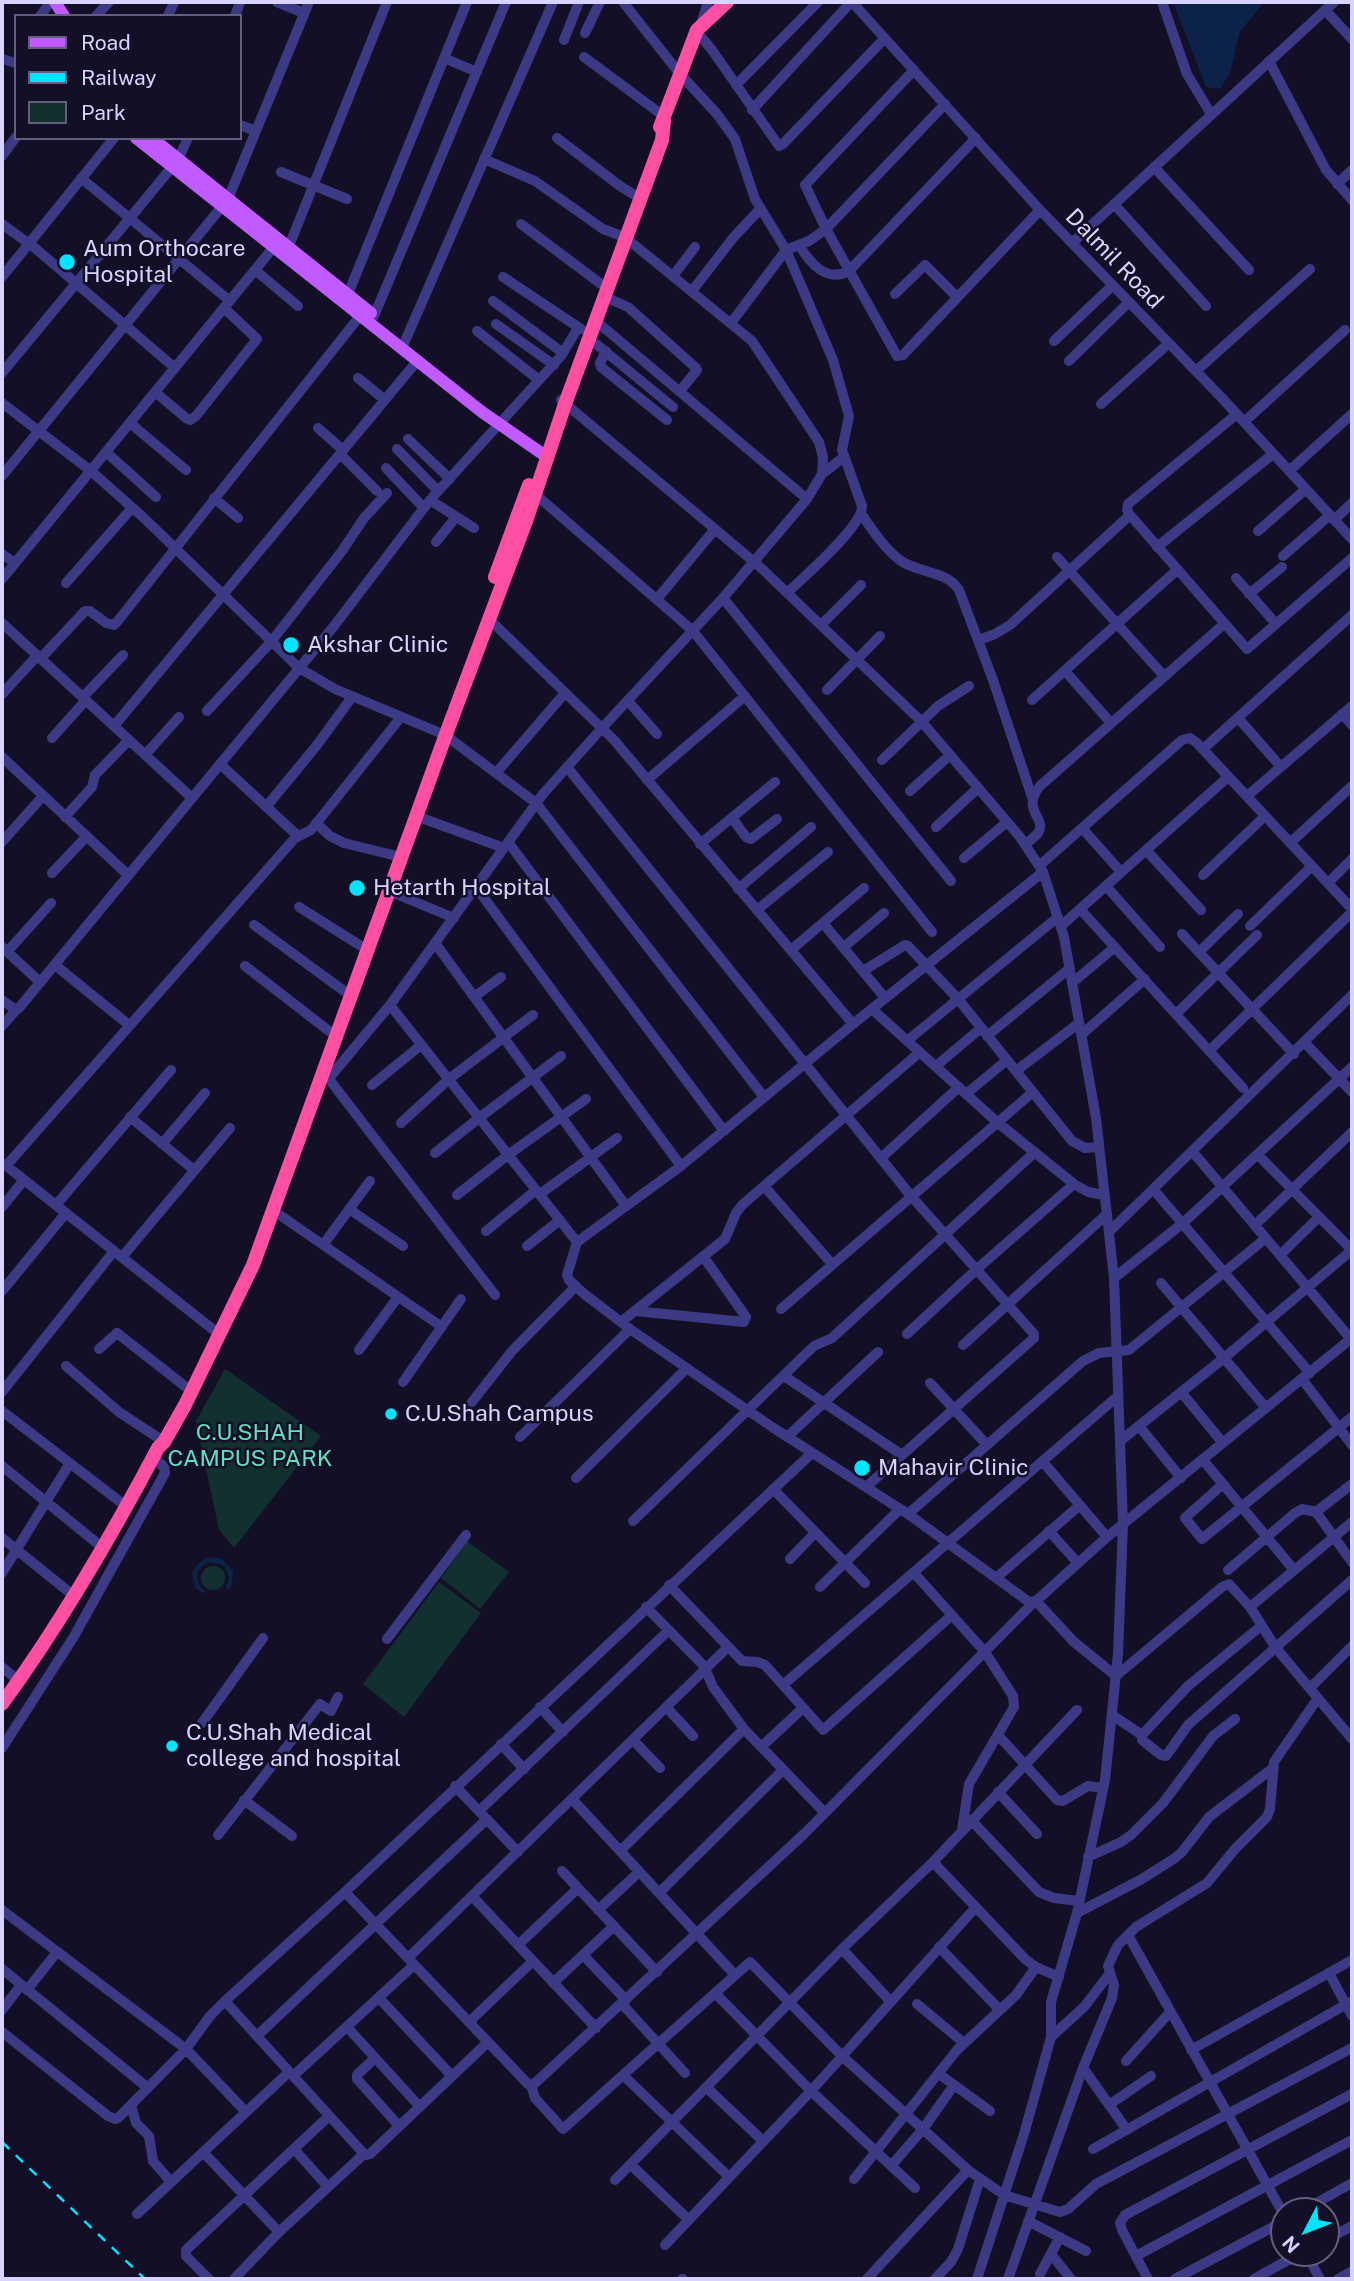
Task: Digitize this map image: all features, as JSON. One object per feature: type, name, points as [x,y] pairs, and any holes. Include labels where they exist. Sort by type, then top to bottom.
[{"type":"highway","points":[[2,1704],[45,1644],[127,1507],[186,1387],[253,1265],[326,1077],[398,856],[637,198],[655,134],[664,119],[699,28],[727,2]]},
{"type":"highway","points":[[586,333],[596,321],[603,290]]},
{"type":"highway","points":[[157,1448],[170,1432],[217,1333],[361,946],[416,816],[442,734],[489,619],[535,494],[544,454]]},
{"type":"main road","points":[[139,140],[175,163],[367,313],[404,345],[482,404],[497,421]]},
{"type":"main road","points":[[154,140],[175,163]]},
{"type":"main road","points":[[281,248],[348,294],[367,313]]},
{"type":"main road","points":[[404,345],[418,360],[482,412],[544,454]]},
{"type":"street","points":[[277,2],[304,13]]},
{"type":"street","points":[[2,476],[225,203],[309,2]]},
{"type":"street","points":[[2,579],[227,304],[255,271],[281,248],[313,184],[387,2]]},
{"type":"street","points":[[348,294],[467,2]]},
{"type":"street","points":[[2,694],[85,611],[90,611],[106,623],[114,625],[117,622],[174,548],[367,313],[506,2]]},
{"type":"street","points":[[404,345],[553,2]]},
{"type":"street","points":[[564,40],[579,2]]},
{"type":"street","points":[[585,33],[600,2]]},
{"type":"street","points":[[623,2],[680,74],[717,114],[734,139],[755,199],[786,250],[833,360],[848,409],[848,427],[843,442],[844,457],[862,506],[862,515],[900,560],[956,584],[979,640],[1032,797]]},
{"type":"street","points":[[708,2],[699,28],[752,110],[781,146],[885,38]]},
{"type":"street","points":[[736,85],[818,2]]},
{"type":"street","points":[[752,110],[852,2]]},
{"type":"street","name":"Dalmil Road","points":[[852,2],[1040,210],[1196,370],[1352,539]]},
{"type":"street","points":[[1162,2],[1187,74],[1211,114]]},
{"type":"street","points":[[1072,243],[1335,2]]},
{"type":"street","points":[[1325,10],[1352,40]]},
{"type":"street","points":[[584,57],[664,119]]},
{"type":"street","points":[[444,58],[477,72]]},
{"type":"street","points":[[1269,61],[1320,160],[1352,200]]},
{"type":"street","points":[[915,71],[805,185],[893,352],[900,357],[1040,210]]},
{"type":"street","points":[[732,323],[786,250],[819,236],[945,104]]},
{"type":"street","points":[[242,125],[256,131]]},
{"type":"street","points":[[557,138],[637,198]]},
{"type":"street","points":[[799,245],[807,259],[823,273],[838,274],[849,271],[975,138]]},
{"type":"street","points":[[2,156],[14,140]]},
{"type":"street","points":[[2,276],[112,140]]},
{"type":"street","points":[[2,373],[175,163],[187,140]]},
{"type":"street","points":[[484,159],[535,181],[603,229],[622,236],[752,341],[819,442],[823,457],[822,474]]},
{"type":"street","points":[[1154,167],[1249,270]]},
{"type":"street","points":[[1338,184],[1352,170]]},
{"type":"street","points":[[281,172],[347,199]]},
{"type":"street","points":[[81,178],[179,259],[227,304],[256,336],[256,342],[193,419],[186,418],[155,392]]},
{"type":"street","points":[[1114,204],[1206,306]]},
{"type":"street","points":[[692,291],[733,238],[760,209]]},
{"type":"street","points":[[2,224],[175,368]]},
{"type":"street","points":[[521,224],[628,307],[696,368],[680,391]]},
{"type":"street","points":[[673,276],[695,247]]},
{"type":"street","points":[[895,294],[925,265],[957,297]]},
{"type":"street","points":[[1196,370],[1310,269]]},
{"type":"street","points":[[255,271],[298,306]]},
{"type":"street","points":[[503,277],[586,333],[673,407]]},
{"type":"street","points":[[1054,341],[1113,285]]},
{"type":"street","points":[[494,301],[564,353]]},
{"type":"street","points":[[1069,361],[1129,302]]},
{"type":"street","points":[[596,321],[807,499]]},
{"type":"street","points":[[496,324],[554,365]]},
{"type":"street","points":[[1345,330],[1240,418],[1128,504],[1127,510],[1248,649],[1352,558]]},
{"type":"street","points":[[477,331],[540,380]]},
{"type":"street","points":[[2,1026],[299,668],[427,504],[497,421],[586,333]]},
{"type":"street","points":[[1101,404],[1169,343]]},
{"type":"street","points":[[606,351],[600,363],[601,367],[667,420]]},
{"type":"street","points":[[114,726],[418,360]]},
{"type":"street","points":[[358,377],[385,400]]},
{"type":"street","points":[[562,402],[754,562],[922,722],[1007,822],[1041,869],[1059,921],[1070,968],[1099,1147],[1114,1278],[1123,1524],[1116,1675],[1103,1788],[1077,1913],[1051,2002],[1051,2037],[1024,2134],[977,2279]]},
{"type":"street","points":[[2,403],[91,471],[299,668],[335,689],[442,734],[536,803],[764,1097]]},
{"type":"street","points":[[1289,471],[1352,414]]},
{"type":"street","points":[[130,423],[186,470]]},
{"type":"street","points":[[208,711],[271,642],[342,551],[382,492],[318,428]]},
{"type":"street","points":[[408,439],[450,479]]},
{"type":"street","points":[[397,449],[438,491]]},
{"type":"street","points":[[106,452],[156,497]]},
{"type":"street","points":[[1157,547],[1273,454]]},
{"type":"street","points":[[495,1295],[326,1077],[390,1005],[536,803],[723,598],[807,499],[822,474],[844,457]]},
{"type":"street","points":[[386,468],[427,504],[474,528]]},
{"type":"street","points":[[1258,531],[1306,489]]},
{"type":"street","points":[[535,494],[693,631],[932,932]]},
{"type":"street","points":[[215,498],[238,518]]},
{"type":"street","points":[[1249,594],[1332,517],[1352,503]]},
{"type":"street","points":[[66,583],[132,508]]},
{"type":"street","points":[[788,593],[846,536],[862,515]]},
{"type":"street","points":[[979,640],[1004,629],[1130,515]]},
{"type":"street","points":[[436,542],[456,517]]},
{"type":"street","points":[[657,599],[715,529]]},
{"type":"street","points":[[2,554],[15,563]]},
{"type":"street","points":[[1057,557],[1164,677]]},
{"type":"street","points":[[1032,700],[1177,570]]},
{"type":"street","points":[[1236,578],[1276,624]]},
{"type":"street","points":[[821,625],[861,584]]},
{"type":"street","points":[[723,598],[951,881]]},
{"type":"street","points":[[1203,749],[1352,615]]},
{"type":"street","points":[[489,619],[602,728],[853,1024]]},
{"type":"street","points":[[2,623],[192,798]]},
{"type":"street","points":[[1025,845],[1040,829],[1031,803],[1040,786],[1224,624]]},
{"type":"street","points":[[827,690],[880,636]]},
{"type":"street","points":[[52,738],[123,655]]},
{"type":"street","points":[[1065,671],[1111,723]]},
{"type":"street","points":[[882,760],[938,706],[969,686]]},
{"type":"street","points":[[496,773],[565,693]]},
{"type":"street","points":[[266,807],[317,745],[352,696]]},
{"type":"street","points":[[647,780],[745,696]]},
{"type":"street","points":[[628,701],[657,734]]},
{"type":"street","points":[[1247,796],[1352,706]]},
{"type":"street","points":[[1342,714],[1352,725]]},
{"type":"street","points":[[145,755],[179,717]]},
{"type":"street","points":[[217,1333],[4,1164],[298,836],[308,832],[316,823],[401,717]]},
{"type":"street","points":[[1238,718],[1281,767]]},
{"type":"street","points":[[1116,1675],[1074,1642],[1034,1602],[1025,1600],[904,1512],[787,1437],[630,1329],[566,1275],[577,1242],[681,1166],[927,965],[1041,869],[1082,828],[1182,740],[1190,738],[1352,911],[1209,1051]]},
{"type":"street","points":[[65,817],[93,787],[95,775],[129,740]]},
{"type":"street","points":[[911,791],[950,755]]},
{"type":"street","points":[[2,758],[128,875]]},
{"type":"street","points":[[220,764],[298,836]]},
{"type":"street","points":[[567,767],[911,1196],[1035,1336],[866,1487]]},
{"type":"street","points":[[907,1041],[1059,921],[1080,908],[1228,777]]},
{"type":"street","points":[[700,844],[775,782]]},
{"type":"street","points":[[1290,842],[1352,786]]},
{"type":"street","points":[[936,827],[978,788]]},
{"type":"street","points":[[2,842],[43,796]]},
{"type":"street","points":[[416,816],[506,845],[724,1131]]},
{"type":"street","points":[[1203,875],[1265,816]]},
{"type":"street","points":[[732,818],[746,837],[751,839],[777,819]]},
{"type":"street","points":[[964,858],[1007,822]]},
{"type":"street","points":[[316,823],[330,836],[344,843],[398,856]]},
{"type":"street","points":[[738,889],[811,827]]},
{"type":"street","points":[[1082,828],[1121,872]]},
{"type":"street","points":[[52,873],[86,837]]},
{"type":"street","points":[[1146,850],[1201,910]]},
{"type":"street","points":[[757,910],[828,852]]},
{"type":"street","points":[[1328,883],[1352,859]]},
{"type":"street","points":[[1250,926],[1312,866]]},
{"type":"street","points":[[1106,886],[1160,947]]},
{"type":"street","points":[[476,887],[681,1166]]},
{"type":"street","points":[[791,950],[864,888]]},
{"type":"street","points":[[388,891],[454,918]]},
{"type":"street","points":[[40,982],[4,949],[51,903]]},
{"type":"street","points":[[299,907],[361,946]]},
{"type":"street","points":[[1080,908],[1243,1088]]},
{"type":"street","points":[[844,947],[884,914]]},
{"type":"street","points":[[1199,952],[1238,914]]},
{"type":"street","points":[[823,923],[886,998]]},
{"type":"street","points":[[254,925],[344,991]]},
{"type":"street","points":[[1182,934],[1294,1054]]},
{"type":"street","points":[[1176,1014],[1257,935]]},
{"type":"street","points":[[435,943],[626,1206]]},
{"type":"street","points":[[863,971],[907,945],[958,999],[1072,1140],[1085,1147],[1099,1147]]},
{"type":"street","points":[[1072,983],[1115,947]]},
{"type":"street","points":[[55,965],[129,1025]]},
{"type":"street","points":[[245,966],[329,1031]]},
{"type":"street","points":[[936,1066],[1070,968]]},
{"type":"street","points":[[474,997],[501,977]]},
{"type":"street","points":[[1082,1035],[1145,979]]},
{"type":"street","points":[[1109,1232],[1352,995]]},
{"type":"street","points":[[2,1000],[16,1010]]},
{"type":"street","points":[[390,1005],[577,1242]]},
{"type":"street","points":[[872,1009],[997,1122],[1074,1184],[1088,1192],[1104,1195]]},
{"type":"street","points":[[401,1122],[449,1079],[533,1015]]},
{"type":"street","points":[[1016,1071],[1079,1023]]},
{"type":"street","points":[[1305,1043],[1352,1092]]},
{"type":"street","points":[[372,1085],[421,1045]]},
{"type":"street","points":[[621,1322],[725,1239],[739,1209],[920,1052]]},
{"type":"street","points":[[435,1153],[561,1056]]},
{"type":"street","points":[[881,1158],[963,1091],[1007,1060]]},
{"type":"street","points":[[1114,1278],[1183,1223],[1352,1067]]},
{"type":"street","points":[[56,1205],[171,1070]]},
{"type":"street","points":[[781,1309],[1033,1092]]},
{"type":"street","points":[[162,1144],[205,1093]]},
{"type":"street","points":[[457,1195],[586,1099]]},
{"type":"street","points":[[130,1117],[194,1170]]},
{"type":"street","points":[[2,1392],[118,1254],[230,1128]]},
{"type":"street","points":[[1255,1225],[1352,1132]]},
{"type":"street","points":[[486,1231],[617,1138]]},
{"type":"street","points":[[633,1521],[817,1344],[832,1338],[1035,1152]]},
{"type":"street","points":[[531,2085],[538,2082],[698,1934],[825,1813],[1077,1562],[1352,1338],[1192,1152]]},
{"type":"street","points":[[1120,1441],[1352,1250],[1258,1155]]},
{"type":"street","points":[[2,1207],[24,1180]]},
{"type":"street","points":[[323,1245],[370,1181]]},
{"type":"street","points":[[907,1334],[1074,1184]]},
{"type":"street","points":[[764,1186],[832,1264]]},
{"type":"street","points":[[1153,1189],[1267,1322],[1352,1445]]},
{"type":"street","points":[[349,1209],[403,1246]]},
{"type":"street","points":[[274,1211],[442,1328]]},
{"type":"street","points":[[2,1292],[66,1213]]},
{"type":"street","points":[[963,1345],[1107,1214]]},
{"type":"street","points":[[1280,1255],[1319,1217]]},
{"type":"street","points":[[527,1246],[559,1220]]},
{"type":"street","points":[[820,1587],[904,1512],[1083,1361],[1099,1353],[1129,1350],[1266,1238]]},
{"type":"street","points":[[635,1311],[744,1322],[746,1317],[704,1256]]},
{"type":"street","points":[[1161,1283],[1266,1408]]},
{"type":"street","points":[[472,1402],[512,1351],[576,1286]]},
{"type":"street","points":[[359,1350],[398,1297]]},
{"type":"street","points":[[403,1382],[461,1299]]},
{"type":"street","points":[[520,1437],[630,1329]]},
{"type":"street","points":[[99,1349],[117,1333],[186,1387]]},
{"type":"street","points":[[787,1437],[878,1352]]},
{"type":"street","points":[[2,1748],[73,1638],[165,1473],[157,1448],[66,1366]]},
{"type":"street","points":[[576,1478],[687,1368]]},
{"type":"street","points":[[784,1376],[902,1455]]},
{"type":"street","points":[[930,1382],[986,1445]]},
{"type":"street","points":[[1181,1392],[1223,1443]]},
{"type":"street","points":[[783,1685],[1118,1396]]},
{"type":"street","points":[[2,1410],[127,1507]]},
{"type":"street","points":[[1223,1484],[1185,1518],[1200,1538],[1204,1539],[1352,1417]]},
{"type":"street","points":[[1139,1426],[1181,1478]]},
{"type":"street","points":[[2,2032],[112,2119],[118,2118],[186,2049],[210,2016],[225,2001],[345,1892],[812,1453]]},
{"type":"street","points":[[1203,1460],[1294,1570]]},
{"type":"street","points":[[1043,1462],[1107,1536]]},
{"type":"street","points":[[2,1573],[70,1463]]},
{"type":"street","points":[[2,1483],[6,1469],[103,1548]]},
{"type":"street","points":[[1316,1512],[1352,1484]]},
{"type":"street","points":[[772,1489],[865,1583]]},
{"type":"street","points":[[996,1578],[1080,1505]]},
{"type":"street","points":[[1228,1570],[1299,1511],[1308,1509],[1316,1512],[1352,1562]]},
{"type":"street","points":[[1250,1607],[1352,1522]]},
{"type":"street","points":[[1049,1531],[1077,1562]]},
{"type":"street","points":[[790,1559],[815,1533]]},
{"type":"street","points":[[387,1639],[466,1535]]},
{"type":"street","points":[[2,1538],[75,1595]]},
{"type":"street","points":[[914,1573],[985,1652],[1014,1702],[1012,1712],[968,1784],[962,1830]]},
{"type":"street","points":[[1112,1715],[1142,1735],[1142,1740],[1161,1755],[1166,1756],[1188,1725],[1352,1580]]},
{"type":"street","points":[[1116,1675],[1226,1584],[1232,1586],[1250,1607],[1276,1648],[1352,1740]]},
{"type":"street","points":[[669,1586],[742,1661],[765,1665],[821,1729],[826,1729],[952,1615]]},
{"type":"street","points":[[646,1607],[705,1669],[713,1687],[744,1729],[825,1813]]},
{"type":"street","points":[[1142,1735],[1188,1686],[1261,1626]]},
{"type":"street","points":[[257,2036],[483,1815],[524,1769],[669,1630]]},
{"type":"street","points":[[202,1723],[263,1638]]},
{"type":"street","points":[[1310,1688],[1352,1646]]},
{"type":"street","points":[[137,2214],[246,2112],[379,1998],[472,1896],[728,1647]]},
{"type":"street","points":[[2,1667],[19,1681]]},
{"type":"street","points":[[218,1835],[320,1704],[331,1711],[338,1697]]},
{"type":"street","points":[[1008,2279],[1083,2068],[1112,1998],[1114,1985],[1108,1966],[1118,1945],[1136,1927],[1207,1883],[1235,1849],[1263,1822],[1270,1809],[1273,1768],[1277,1757],[1318,1698]]},
{"type":"street","points":[[540,1707],[563,1732]]},
{"type":"street","points":[[666,1707],[693,1736]]},
{"type":"street","points":[[761,1746],[802,1709]]},
{"type":"street","points":[[615,2180],[842,1949],[933,1862],[1077,1710]]},
{"type":"street","points":[[1088,1857],[1131,1835],[1175,1789],[1213,1736],[1235,1719]]},
{"type":"street","points":[[620,1851],[744,1729]]},
{"type":"street","points":[[998,1735],[1059,1801],[1088,1786],[1103,1788]]},
{"type":"street","points":[[633,1740],[660,1768]]},
{"type":"street","points":[[500,1744],[524,1769]]},
{"type":"street","points":[[1077,1913],[1142,1879],[1175,1858],[1209,1817],[1273,1768]]},
{"type":"street","points":[[659,1893],[783,1770]]},
{"type":"street","points":[[455,1786],[518,1852]]},
{"type":"street","points":[[998,1792],[1037,1834]]},
{"type":"street","points":[[572,1799],[735,1975]]},
{"type":"street","points":[[244,1800],[292,1836]]},
{"type":"street","points":[[971,1820],[1039,1892],[1054,1898],[1079,1901]]},
{"type":"street","points":[[933,1862],[975,1908],[1036,1967],[1059,1977]]},
{"type":"street","points":[[562,1871],[656,1972]]},
{"type":"street","points":[[598,1910],[639,1872]]},
{"type":"street","points":[[518,1945],[578,1888]]},
{"type":"street","points":[[345,1892],[531,2085],[535,2098],[559,2126],[565,2129],[750,1962],[842,2056],[968,2170],[1004,2196],[1064,2211],[1096,2184],[1352,2048]]},
{"type":"street","points":[[472,1896],[596,2028]]},
{"type":"street","points":[[664,2245],[811,2091],[975,1908]]},
{"type":"street","points":[[2,1910],[186,2049],[246,2112]]},
{"type":"street","points":[[553,1983],[614,1926]]},
{"type":"street","points":[[1128,1935],[1274,2197]]},
{"type":"street","points":[[939,1947],[1000,2010]]},
{"type":"street","points":[[842,1949],[891,2001]]},
{"type":"street","points":[[2,2010],[57,1952]]},
{"type":"street","points":[[583,1955],[685,2073]]},
{"type":"street","points":[[1191,2050],[1352,1960]]},
{"type":"street","points":[[469,2022],[533,1961]]},
{"type":"street","points":[[854,2179],[964,2043],[1022,1989],[1036,1967]]},
{"type":"street","points":[[2,1969],[148,2088]]},
{"type":"street","points":[[1051,2037],[1084,2007],[1110,1973]]},
{"type":"street","points":[[1329,1973],[1349,2003],[1352,2016]]},
{"type":"street","points":[[715,1993],[811,2091],[915,2188]]},
{"type":"street","points":[[379,1998],[453,2076]]},
{"type":"street","points":[[225,2001],[364,2154]]},
{"type":"street","points":[[1093,2149],[1349,2003]]},
{"type":"street","points":[[917,2004],[964,2043]]},
{"type":"street","points":[[1126,2061],[1170,2012]]},
{"type":"street","points":[[347,2027],[420,2107]]},
{"type":"street","points":[[234,2279],[279,2232],[364,2154],[370,2154],[488,2042]]},
{"type":"street","points":[[375,2058],[357,2075],[357,2079],[400,2126]]},
{"type":"street","points":[[1083,2068],[1127,2130]]},
{"type":"street","points":[[623,2074],[728,2176]]},
{"type":"street","points":[[939,2074],[990,2111]]},
{"type":"street","points":[[1109,2105],[1151,2076]]},
{"type":"street","points":[[891,2165],[923,2129],[954,2085]]},
{"type":"street","points":[[707,2088],[763,2141]]},
{"type":"street","points":[[1148,2279],[1122,2230],[1120,2223],[1125,2215],[1352,2094]]},
{"type":"street","points":[[131,2105],[136,2123],[149,2136],[153,2161],[171,2182]]},
{"type":"street","points":[[209,2279],[187,2256],[186,2250],[329,2116]]},
{"type":"street","points":[[1136,2256],[1352,2140]]},
{"type":"street","points":[[294,2149],[328,2187]]},
{"type":"street","points":[[202,2152],[279,2232]]},
{"type":"street","points":[[631,2165],[688,2220]]},
{"type":"street","points":[[867,2279],[968,2170]]},
{"type":"street","points":[[935,2279],[951,2262],[958,2249],[980,2179]]},
{"type":"street","points":[[1327,2197],[1352,2183]]},
{"type":"street","points":[[1028,2221],[1086,2251]]},
{"type":"street","points":[[1175,2279],[1270,2228]]},
{"type":"street","points":[[1040,2274],[1060,2237]]},
{"type":"street","points":[[1051,2254],[1071,2279]]},
{"type":"street","points":[[1254,2279],[1277,2267]]},
{"type":"street","points":[[1338,2279],[1352,2271]]},
{"type":"green space","name":"C.U.SHAH CAMPUS PARK","points":[[225,1369],[321,1436],[234,1548],[219,1530],[196,1421]]},
{"type":"green space","points":[[467,1541],[509,1572],[480,1609],[441,1578]]},
{"type":"green space","points":[[213,1566],[222,1569],[225,1578],[222,1587],[213,1590],[204,1587],[201,1578],[204,1569]]},
{"type":"green space","points":[[439,1582],[481,1613],[404,1717],[363,1684]]},
{"type":"water","points":[[1173,2],[1265,2],[1240,31],[1230,73],[1220,89],[1206,87]]},
{"type":"water","points":[[216,1557],[223,1560],[233,1571],[232,1585],[229,1590],[226,1587],[229,1578],[225,1567],[208,1562],[200,1568],[197,1576],[205,1591],[203,1594],[196,1588],[192,1574],[201,1562]]},
{"type":"railway","points":[[2,2142],[145,2279]]},
{"type":"place","name":"Aum Orthocare Hospital","points":[[67,262]]},
{"type":"place","name":"Akshar Clinic","points":[[291,645]]},
{"type":"place","name":"Hetarth Hospital","points":[[357,888]]},
{"type":"place","name":"C.U.Shah Campus","points":[[391,1414]]},
{"type":"place","name":"Mahavir Clinic","points":[[862,1468]]},
{"type":"place","name":"C.U.Shah Medical college and hospital","points":[[172,1746]]}]
